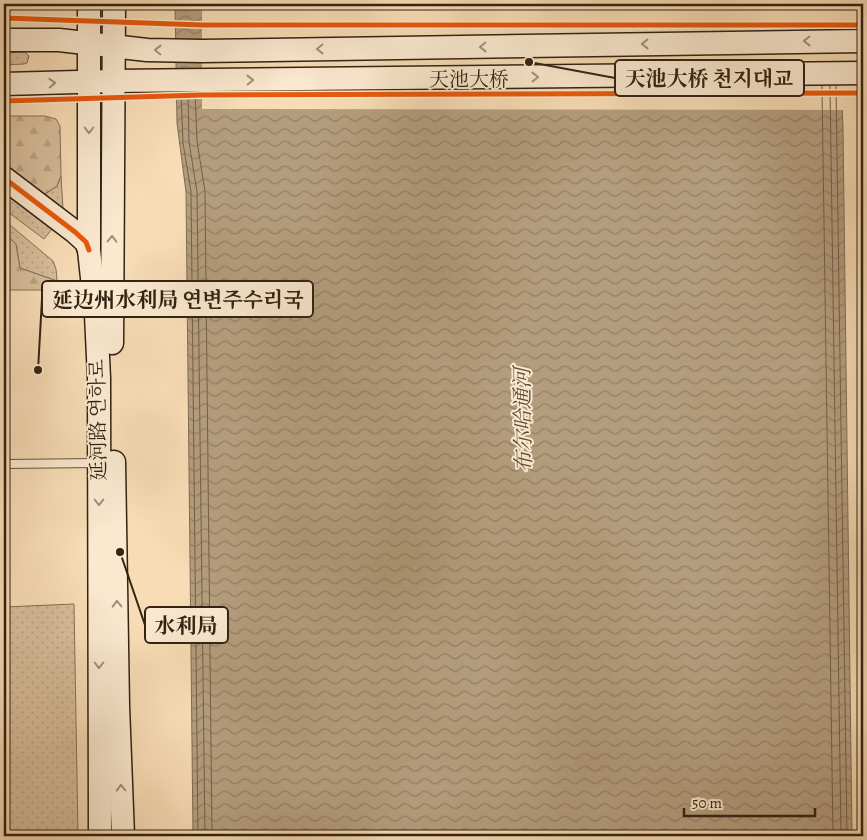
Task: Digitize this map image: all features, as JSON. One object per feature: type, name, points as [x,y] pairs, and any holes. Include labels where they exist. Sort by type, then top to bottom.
[{"type":"main road","name":"延河路 연하로","points":[[89,4],[89,250],[97,334],[99,463],[100,836]]},
{"type":"main road","name":"延河路 연하로","points":[[114,4],[111,288],[118,706],[123,836]]},
{"type":"main road","points":[[4,40],[59,40],[147,50],[202,51],[860,40]]},
{"type":"main road","points":[[4,84],[114,81],[860,73]]},
{"type":"main road","points":[[4,178],[75,232],[86,242],[89,250]]},
{"type":"lane","points":[[4,464],[99,463]]},
{"type":"green space","points":[[25,52],[29,56],[27,63],[4,65],[4,53]]},
{"type":"green space","points":[[4,116],[45,116],[56,119],[60,126],[61,176],[57,186],[45,194],[4,163]]},
{"type":"green space","points":[[61,176],[63,209],[45,194],[57,186]]},
{"type":"green space","points":[[4,193],[52,229],[44,239],[4,209]]},
{"type":"green space","points":[[4,220],[53,261],[57,281],[20,268],[16,244],[4,233]]},
{"type":"green space","points":[[4,233],[16,244],[20,268],[57,281],[56,290],[4,290]]},
{"type":"green space","points":[[74,604],[78,836],[4,836],[4,607]]},
{"type":"water","name":"布尔哈通河","points":[[175,4],[838,4],[843,128],[852,836],[193,836],[186,192],[177,123]]},
{"type":"pier","points":[[202,9],[840,10],[845,110],[202,109]]},
{"type":"cycle path","points":[[4,18],[202,25],[863,25]]},
{"type":"cycle path","name":"天池大桥","points":[[4,101],[202,95],[863,93]]},
{"type":"cycle path","points":[[4,178],[75,232],[86,242],[89,250]]},
{"type":"place","name":"天池大桥 천지대교","points":[[529,62]]},
{"type":"place","name":"延边州水利局 연변주수리국","points":[[38,370]]},
{"type":"place","name":"水利局","points":[[120,552]]}]
